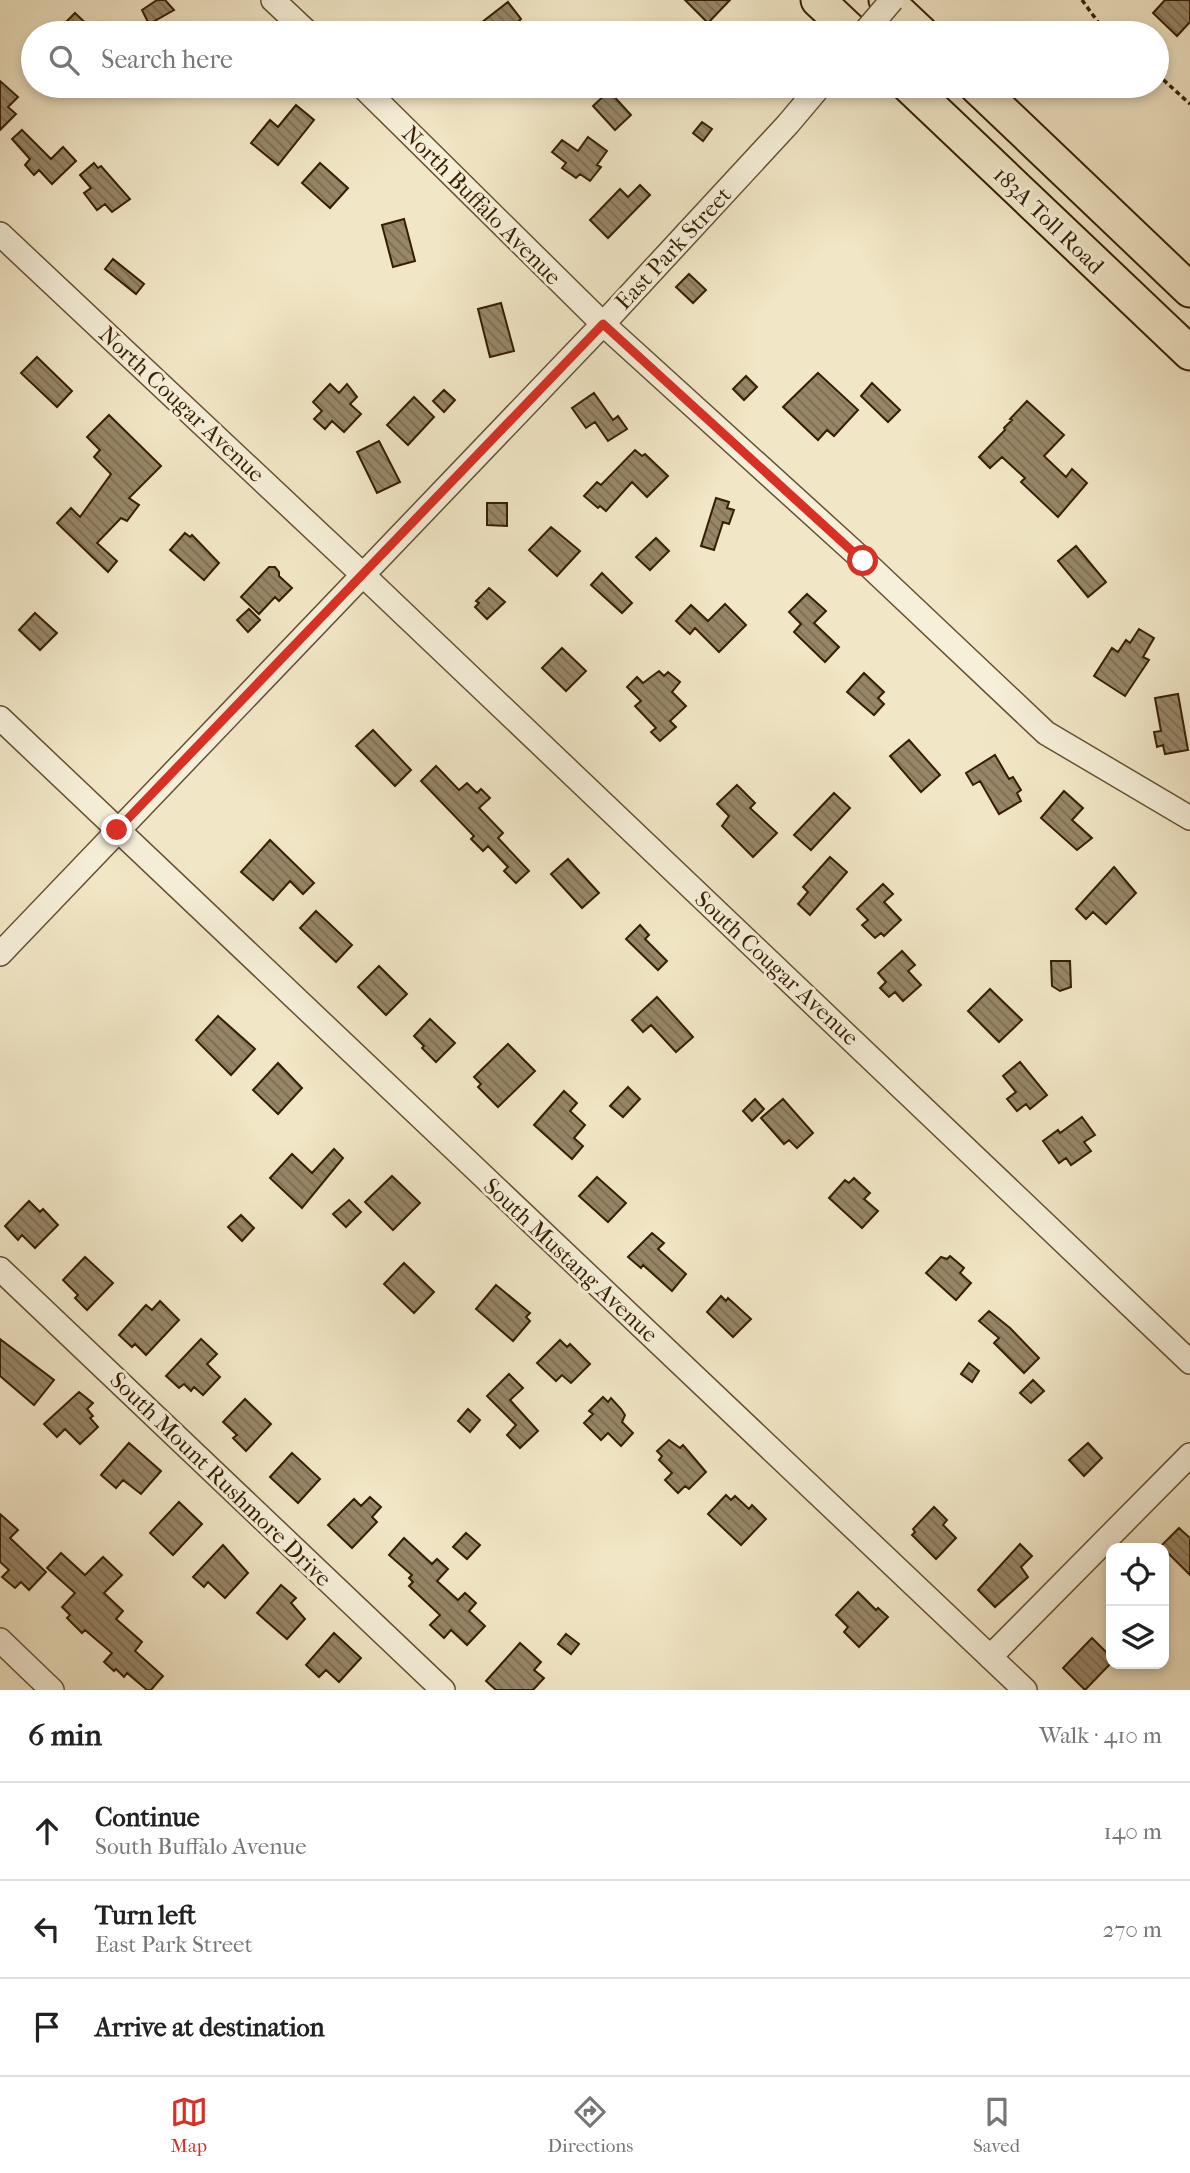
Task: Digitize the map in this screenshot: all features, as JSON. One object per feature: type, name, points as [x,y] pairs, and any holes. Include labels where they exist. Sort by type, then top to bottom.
[{"type":"highway","points":[[818,0],[840,21]]},
{"type":"highway","points":[[886,0],[908,21]]},
{"type":"highway","name":"183A Toll Road","points":[[921,98],[1190,354]]},
{"type":"highway","name":"183A Toll Road","points":[[989,98],[1190,290]]},
{"type":"street","points":[[273,0],[295,21]]},
{"type":"street","points":[[874,21],[892,0]]},
{"type":"street","name":"North Buffalo Avenue","points":[[374,98],[603,324],[1046,733],[1190,818]]},
{"type":"street","name":"East Park Street","points":[[0,954],[603,324],[810,98]]},
{"type":"street","name":"North Cougar Avenue","points":[[0,234],[363,575]]},
{"type":"street","name":"South Cougar Avenue","points":[[363,575],[1190,1362]]},
{"type":"street","name":"South Mustang Avenue","points":[[0,718],[1025,1690]]},
{"type":"street","name":"South Mount Rushmore Drive","points":[[0,1269],[443,1690]]},
{"type":"street","points":[[990,1657],[1190,1455]]},
{"type":"street","points":[[0,1640],[52,1690]]},
{"type":"path","points":[[1082,0],[1097,21]]},
{"type":"path","points":[[1169,85],[1190,104]]},
{"type":"building","points":[[157,0],[165,0],[174,10],[154,21],[148,21],[142,10]]},
{"type":"building","points":[[685,0],[730,0],[710,21],[706,21]]},
{"type":"building","points":[[1165,0],[1190,0],[1190,22],[1177,36],[1169,28],[1169,21],[1161,21],[1153,13]]},
{"type":"building","points":[[508,2],[521,19],[519,21],[483,21]]},
{"type":"building","points":[[75,13],[83,21],[67,21]]},
{"type":"building","points":[[0,81],[18,97],[8,107],[16,114],[0,130]]},
{"type":"building","points":[[602,98],[615,98],[631,115],[615,130],[593,106]]},
{"type":"building","points":[[296,105],[314,120],[278,165],[251,143],[270,120],[278,127]]},
{"type":"building","points":[[702,122],[712,129],[703,141],[693,133]]},
{"type":"building","points":[[22,130],[51,159],[63,147],[76,161],[52,184],[39,170],[34,175],[25,165],[30,159],[12,139]]},
{"type":"building","points":[[588,137],[607,151],[597,165],[601,167],[590,181],[580,174],[576,178],[562,168],[566,163],[552,152],[562,140],[578,151]]},
{"type":"building","points":[[94,163],[98,168],[101,166],[130,199],[112,212],[105,204],[97,210],[84,193],[91,188],[80,175]]},
{"type":"building","points":[[320,163],[348,188],[330,208],[302,183]]},
{"type":"building","points":[[640,185],[650,195],[608,238],[590,220],[620,189],[628,197]]},
{"type":"building","points":[[404,219],[415,261],[393,267],[382,225]]},
{"type":"building","points":[[113,259],[144,284],[136,294],[105,269]]},
{"type":"building","points":[[689,274],[706,290],[693,303],[676,287]]},
{"type":"building","points":[[501,303],[514,351],[490,357],[478,309]]},
{"type":"building","points":[[37,357],[72,391],[57,407],[21,373]]},
{"type":"building","points":[[818,373],[858,410],[834,436],[827,430],[818,440],[783,407]]},
{"type":"building","points":[[746,376],[757,387],[744,400],[733,389]]},
{"type":"building","points":[[872,383],[900,410],[888,422],[861,396]]},
{"type":"building","points":[[330,384],[339,393],[347,384],[357,397],[350,404],[361,414],[344,432],[332,421],[325,429],[314,419],[322,411],[313,402]]},
{"type":"building","points":[[444,390],[455,400],[444,412],[433,401]]},
{"type":"building","points":[[594,393],[613,420],[618,416],[627,429],[608,441],[595,422],[586,428],[572,408]]},
{"type":"building","points":[[414,397],[434,417],[408,445],[387,425]]},
{"type":"building","points":[[1027,401],[1064,435],[1044,456],[1066,477],[1072,469],[1087,483],[1058,517],[1021,482],[1025,478],[1002,457],[990,468],[979,457],[1005,430],[1012,420],[1010,419]]},
{"type":"building","points":[[109,415],[161,466],[129,498],[139,505],[127,521],[121,518],[97,543],[117,561],[108,572],[57,523],[71,508],[80,517],[111,474],[94,457],[100,450],[87,437]]},
{"type":"building","points":[[379,441],[400,482],[377,493],[357,452]]},
{"type":"building","points":[[635,450],[642,456],[645,454],[668,476],[647,497],[632,482],[606,511],[600,506],[598,508],[584,496],[597,482],[601,485]]},
{"type":"building","points":[[716,498],[729,502],[727,508],[734,510],[729,524],[723,522],[714,550],[701,546]]},
{"type":"building","points":[[487,503],[507,503],[507,526],[487,525]]},
{"type":"building","points":[[551,527],[580,551],[557,576],[529,550]]},
{"type":"building","points":[[185,533],[190,537],[192,535],[219,563],[204,580],[170,550]]},
{"type":"building","points":[[656,538],[669,551],[650,570],[636,557]]},
{"type":"building","points":[[1076,546],[1106,582],[1088,597],[1058,561]]},
{"type":"building","points":[[269,567],[275,567],[279,576],[292,588],[279,601],[275,597],[259,614],[241,597]]},
{"type":"building","points":[[602,573],[632,603],[622,613],[591,585]]},
{"type":"building","points":[[489,588],[505,602],[487,619],[475,607],[479,603],[476,601]]},
{"type":"building","points":[[807,594],[826,611],[814,623],[839,647],[825,662],[794,632],[801,624],[789,612]]},
{"type":"building","points":[[725,604],[746,625],[719,652],[695,628],[690,634],[676,621],[691,605],[708,621]]},
{"type":"building","points":[[249,609],[260,620],[248,632],[237,620]]},
{"type":"building","points":[[35,613],[57,633],[40,650],[19,630]]},
{"type":"building","points":[[1139,629],[1154,638],[1143,657],[1149,660],[1125,696],[1094,676],[1112,648],[1118,652],[1126,640],[1130,643]]},
{"type":"building","points":[[562,648],[586,671],[566,691],[542,668]]},
{"type":"building","points":[[659,671],[664,676],[668,672],[680,682],[672,692],[686,706],[670,721],[676,727],[660,741],[651,732],[656,728],[635,706],[641,701],[627,687],[637,677],[643,683]]},
{"type":"building","points":[[864,673],[884,692],[878,698],[884,704],[874,715],[847,692]]},
{"type":"building","points":[[1178,694],[1188,750],[1165,754],[1163,745],[1157,747],[1154,732],[1161,731],[1155,698]]},
{"type":"building","points":[[373,730],[411,770],[395,786],[356,746]]},
{"type":"building","points":[[909,740],[940,775],[921,792],[890,756]]},
{"type":"building","points":[[995,755],[1009,779],[1013,777],[1021,790],[1017,793],[1021,801],[999,814],[980,781],[973,785],[966,773]]},
{"type":"building","points":[[436,766],[459,790],[467,783],[477,793],[481,789],[490,798],[479,808],[503,833],[498,838],[529,871],[516,883],[504,871],[508,867],[488,846],[483,851],[471,839],[474,836],[421,781]]},
{"type":"building","points":[[737,785],[755,803],[750,808],[777,833],[753,857],[722,826],[729,816],[717,804]]},
{"type":"building","points":[[1064,791],[1083,808],[1072,820],[1092,838],[1077,850],[1041,818]]},
{"type":"building","points":[[834,793],[850,808],[811,850],[794,835]]},
{"type":"building","points":[[270,840],[314,883],[303,894],[290,881],[273,900],[241,872]]},
{"type":"building","points":[[830,857],[847,872],[810,915],[798,904],[808,892],[803,887]]},
{"type":"building","points":[[568,859],[599,893],[582,908],[551,874]]},
{"type":"building","points":[[1114,867],[1136,893],[1106,924],[1093,912],[1086,919],[1076,909]]},
{"type":"building","points":[[883,884],[893,894],[884,902],[901,920],[884,936],[881,933],[875,938],[862,925],[868,920],[857,909]]},
{"type":"building","points":[[316,911],[352,945],[336,962],[300,928]]},
{"type":"building","points":[[640,925],[649,935],[645,939],[667,961],[658,970],[626,939]]},
{"type":"building","points":[[902,951],[915,965],[908,971],[921,985],[903,1001],[895,992],[889,997],[880,988],[886,982],[878,973]]},
{"type":"building","points":[[1051,961],[1070,961],[1071,987],[1060,991],[1052,986]]},
{"type":"building","points":[[379,966],[407,994],[386,1015],[358,987]]},
{"type":"building","points":[[990,989],[1022,1020],[999,1042],[968,1011]]},
{"type":"building","points":[[657,997],[693,1037],[676,1052],[651,1025],[643,1032],[632,1020]]},
{"type":"building","points":[[218,1016],[255,1049],[231,1075],[196,1040]]},
{"type":"building","points":[[430,1019],[455,1043],[436,1062],[414,1036]]},
{"type":"building","points":[[508,1044],[535,1071],[498,1107],[478,1087],[481,1084],[474,1077]]},
{"type":"building","points":[[1020,1062],[1047,1095],[1030,1109],[1026,1104],[1017,1111],[1007,1099],[1016,1092],[1003,1076]]},
{"type":"building","points":[[278,1063],[302,1088],[278,1114],[253,1090]]},
{"type":"building","points":[[628,1087],[640,1099],[623,1117],[610,1106]]},
{"type":"building","points":[[564,1091],[577,1103],[570,1111],[585,1125],[574,1138],[583,1146],[572,1159],[534,1125]]},
{"type":"building","points":[[755,1099],[764,1109],[752,1121],[743,1111]]},
{"type":"building","points":[[783,1099],[813,1133],[797,1148],[789,1140],[784,1144],[761,1118]]},
{"type":"building","points":[[1082,1117],[1095,1135],[1084,1142],[1091,1151],[1071,1165],[1066,1158],[1059,1163],[1043,1141]]},
{"type":"building","points":[[334,1149],[343,1158],[302,1208],[270,1178],[292,1154],[312,1173]]},
{"type":"building","points":[[392,1176],[420,1203],[393,1230],[365,1202]]},
{"type":"building","points":[[597,1177],[626,1203],[608,1222],[579,1196]]},
{"type":"building","points":[[854,1178],[870,1193],[864,1199],[878,1211],[862,1228],[829,1198],[845,1180],[849,1183]]},
{"type":"building","points":[[349,1200],[361,1212],[346,1227],[333,1214]]},
{"type":"building","points":[[29,1201],[40,1212],[43,1209],[58,1225],[35,1248],[22,1235],[18,1240],[5,1226]]},
{"type":"building","points":[[241,1215],[254,1228],[242,1241],[228,1227]]},
{"type":"building","points":[[652,1233],[664,1243],[658,1249],[686,1274],[672,1291],[643,1265],[641,1268],[628,1257]]},
{"type":"building","points":[[950,1256],[964,1268],[960,1273],[971,1283],[956,1300],[926,1273],[941,1257],[947,1259]]},
{"type":"building","points":[[85,1257],[113,1283],[87,1310],[75,1298],[78,1295],[63,1280]]},
{"type":"building","points":[[404,1263],[434,1292],[414,1313],[384,1284]]},
{"type":"building","points":[[496,1285],[530,1313],[526,1317],[530,1321],[513,1341],[476,1309]]},
{"type":"building","points":[[721,1296],[726,1301],[728,1298],[751,1319],[733,1337],[707,1312]]},
{"type":"building","points":[[160,1301],[179,1320],[146,1355],[135,1344],[132,1347],[119,1335],[146,1305],[152,1310]]},
{"type":"building","points":[[989,1311],[1039,1358],[1024,1373],[994,1343],[999,1338],[979,1321]]},
{"type":"building","points":[[0,1339],[54,1380],[34,1405],[0,1376]]},
{"type":"building","points":[[201,1339],[217,1354],[207,1364],[220,1377],[203,1395],[194,1387],[191,1391],[184,1384],[179,1388],[166,1376]]},
{"type":"building","points":[[560,1340],[567,1347],[570,1344],[590,1364],[571,1383],[562,1375],[556,1381],[537,1363]]},
{"type":"building","points":[[969,1363],[979,1371],[972,1382],[961,1374]]},
{"type":"building","points":[[509,1374],[523,1388],[510,1400],[538,1431],[520,1448],[507,1435],[516,1425],[487,1396]]},
{"type":"building","points":[[1033,1380],[1044,1391],[1031,1403],[1020,1393]]},
{"type":"building","points":[[79,1392],[93,1403],[87,1409],[93,1416],[90,1418],[98,1427],[80,1444],[65,1429],[57,1437],[44,1424]]},
{"type":"building","points":[[603,1397],[608,1402],[611,1398],[621,1409],[625,1415],[622,1422],[633,1433],[621,1446],[608,1433],[601,1440],[584,1423],[593,1414],[589,1411]]},
{"type":"building","points":[[245,1399],[271,1424],[246,1451],[233,1438],[237,1435],[223,1422]]},
{"type":"building","points":[[468,1409],[480,1420],[470,1432],[458,1421]]},
{"type":"building","points":[[669,1440],[680,1448],[683,1445],[706,1472],[689,1489],[685,1486],[678,1493],[665,1480],[672,1473],[659,1460],[662,1456],[657,1451]]},
{"type":"building","points":[[129,1443],[161,1471],[141,1494],[123,1480],[116,1488],[101,1475]]},
{"type":"building","points":[[1088,1443],[1102,1458],[1084,1476],[1069,1460]]},
{"type":"building","points":[[292,1453],[320,1479],[298,1503],[270,1477]]},
{"type":"building","points":[[726,1495],[731,1500],[735,1496],[749,1509],[752,1505],[766,1519],[741,1545],[708,1514]]},
{"type":"building","points":[[370,1497],[381,1507],[372,1517],[377,1522],[352,1548],[328,1525],[354,1499],[361,1506]]},
{"type":"building","points":[[179,1502],[202,1524],[173,1555],[150,1533]]},
{"type":"building","points":[[934,1507],[947,1520],[943,1525],[956,1538],[936,1559],[912,1535],[915,1532],[913,1529]]},
{"type":"building","points":[[0,1514],[18,1530],[10,1538],[46,1572],[29,1590],[21,1582],[15,1588],[2,1577],[9,1570],[0,1562]]},
{"type":"building","points":[[1179,1528],[1190,1538],[1190,1575],[1169,1554],[1169,1543],[1164,1543]]},
{"type":"building","points":[[466,1533],[480,1545],[467,1559],[453,1547]]},
{"type":"building","points":[[404,1538],[432,1564],[437,1559],[448,1569],[437,1581],[458,1600],[465,1593],[476,1603],[469,1611],[485,1626],[467,1645],[451,1630],[444,1638],[430,1625],[440,1615],[409,1586],[413,1582],[409,1578],[412,1575],[389,1555]]},
{"type":"building","points":[[1020,1544],[1032,1556],[1021,1567],[1028,1577],[995,1607],[978,1590]]},
{"type":"building","points":[[223,1545],[248,1573],[225,1598],[208,1582],[204,1587],[193,1577]]},
{"type":"building","points":[[61,1553],[85,1575],[103,1557],[122,1575],[104,1593],[123,1611],[116,1619],[142,1642],[135,1651],[163,1676],[151,1690],[147,1690],[127,1673],[124,1677],[116,1669],[114,1671],[104,1662],[112,1653],[85,1630],[82,1633],[67,1618],[70,1615],[62,1607],[75,1593],[47,1568]]},
{"type":"building","points":[[281,1585],[296,1598],[291,1603],[305,1619],[287,1639],[257,1613]]},
{"type":"building","points":[[858,1592],[876,1610],[878,1608],[888,1617],[859,1647],[844,1632],[848,1627],[836,1615]]},
{"type":"building","points":[[334,1633],[361,1658],[339,1682],[326,1670],[319,1677],[306,1665]]},
{"type":"building","points":[[566,1634],[579,1644],[571,1654],[558,1644]]},
{"type":"building","points":[[1092,1638],[1106,1652],[1106,1668],[1085,1690],[1063,1668]]},
{"type":"building","points":[[520,1643],[541,1662],[534,1670],[544,1678],[533,1690],[496,1690],[486,1681]]},
{"type":"route","points":[[117,830],[603,324],[863,561]]}]
